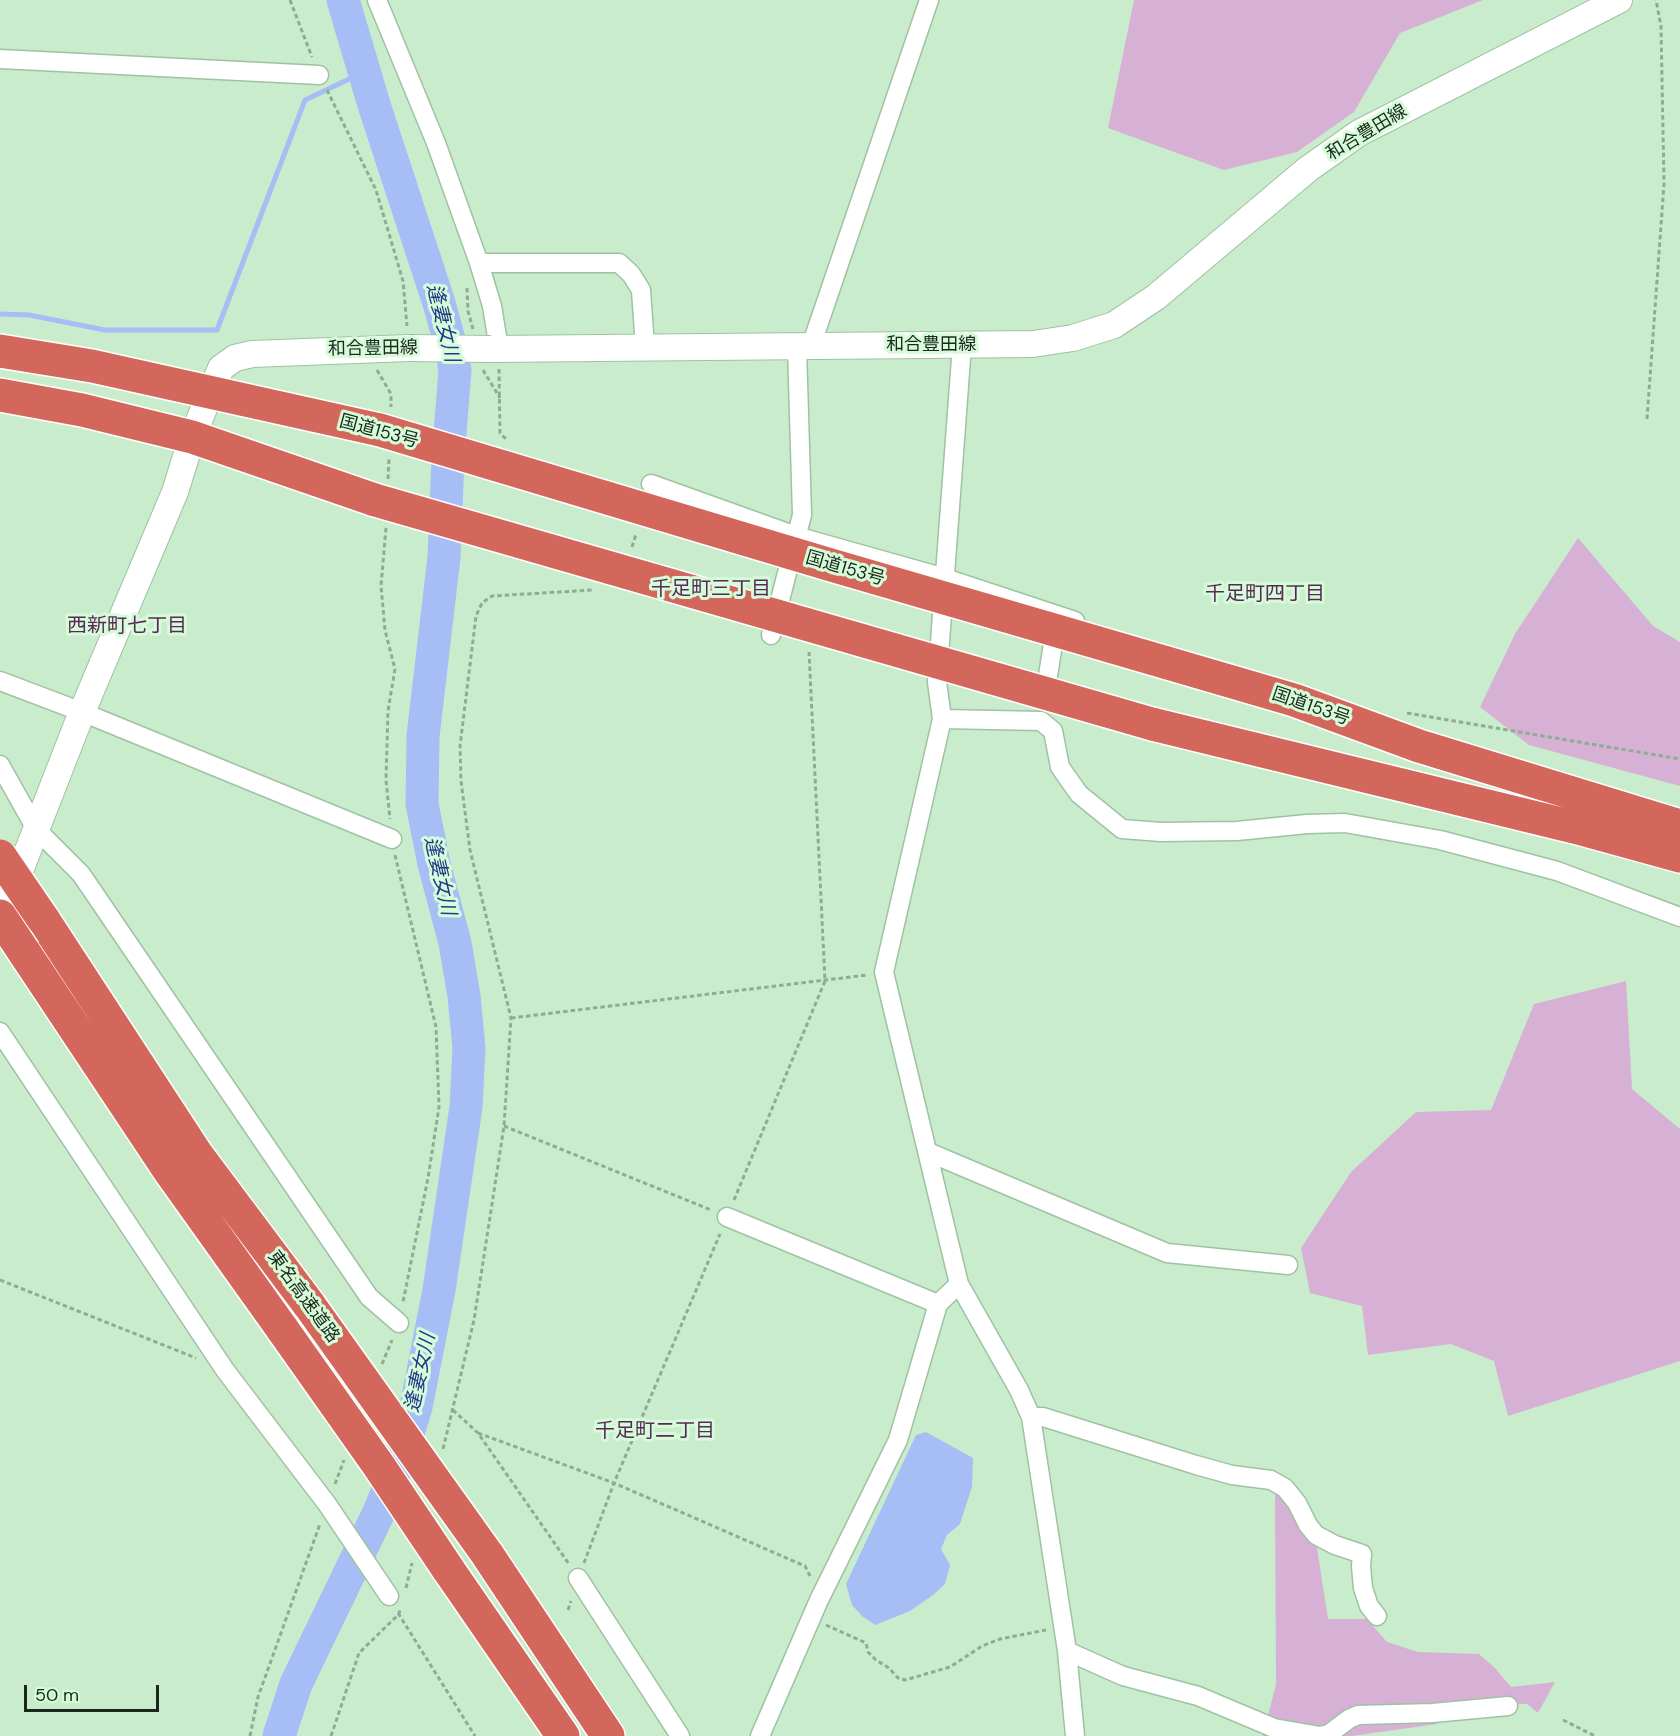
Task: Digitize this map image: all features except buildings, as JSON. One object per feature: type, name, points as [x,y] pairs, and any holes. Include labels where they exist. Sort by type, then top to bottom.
[{"type":"highway","name":"国道153号","points":[[0,351],[92,366],[210,391],[386,433],[1294,700],[1419,746],[1680,826]]},
{"type":"highway","points":[[0,395],[82,410],[192,437],[383,502],[1152,724],[1582,829],[1680,856]]},
{"type":"highway","points":[[1471,762],[1514,759],[1680,806]]},
{"type":"highway","points":[[1480,805],[1504,828],[1680,879]]},
{"type":"highway","name":"東名高速道路","points":[[0,856],[197,1155],[310,1306],[487,1554],[608,1736]]},
{"type":"highway","name":"東名高速道路","points":[[0,916],[171,1173],[379,1466],[564,1736]]},
{"type":"main road","name":"和合豊田線","points":[[0,922],[82,712],[176,492],[192,437],[210,391],[221,368],[235,358],[252,354],[310,350],[1033,344],[1073,339],[1114,325],[1156,297],[1308,169],[1359,133],[1619,0]]},
{"type":"street","points":[[377,0],[436,143],[479,263],[492,306],[495,349]]},
{"type":"street","points":[[771,634],[802,515],[804,346],[929,0]]},
{"type":"street","points":[[0,60],[319,75]]},
{"type":"street","points":[[479,263],[619,263],[631,274],[641,290],[645,347]]},
{"type":"street","points":[[962,345],[937,681],[942,718],[884,972],[959,1284],[1019,1390],[1031,1417],[1063,1627],[1075,1736]]},
{"type":"street","points":[[651,484],[796,536],[945,578],[1058,614],[1109,634],[1332,700]]},
{"type":"street","points":[[1041,721],[1058,614]]},
{"type":"street","points":[[0,681],[82,712],[392,839]]},
{"type":"street","points":[[942,718],[1041,721],[1053,731],[1060,767],[1079,794],[1122,829],[1161,832],[1237,831],[1307,824],[1345,823],[1440,840],[1557,871],[1680,917]]},
{"type":"street","points":[[0,765],[36,829],[81,874],[369,1297],[399,1323]]},
{"type":"street","points":[[0,1032],[225,1370],[327,1504],[389,1596]]},
{"type":"street","points":[[928,1152],[1167,1253],[1288,1265]]},
{"type":"street","points":[[727,1216],[938,1304]]},
{"type":"street","points":[[760,1736],[819,1600],[898,1440],[938,1304],[959,1284]]},
{"type":"street","points":[[1031,1417],[1043,1417],[1232,1475],[1271,1480],[1285,1488],[1316,1535],[1335,1545],[1362,1554],[1363,1588],[1369,1606],[1377,1616]]},
{"type":"street","points":[[578,1578],[680,1736]]},
{"type":"street","points":[[1066,1651],[1123,1676],[1198,1696],[1274,1728],[1320,1736],[1329,1734],[1358,1715],[1433,1713],[1508,1706]]},
{"type":"path","points":[[290,0],[319,75]]},
{"type":"path","points":[[1647,419],[1664,184],[1661,26],[1656,0]]},
{"type":"path","points":[[332,101],[376,190],[403,281],[409,348]]},
{"type":"path","points":[[495,349],[500,433],[504,440],[516,443]]},
{"type":"path","points":[[376,369],[392,394],[386,433],[383,502],[385,555],[381,586],[385,630],[396,669],[388,711],[386,780],[392,839],[436,1027],[439,1107],[428,1178],[399,1323],[382,1366]]},
{"type":"path","points":[[629,557],[638,526]]},
{"type":"path","points":[[578,1578],[478,1432],[453,1410],[474,1320],[504,1126],[511,1018],[470,850],[461,782],[460,746],[476,616],[482,603],[492,596],[597,590]]},
{"type":"path","points":[[578,1578],[614,1484],[825,981],[809,645]]},
{"type":"path","points":[[1401,712],[1680,759]]},
{"type":"path","points":[[511,1018],[884,972]]},
{"type":"path","points":[[504,1126],[727,1216]]},
{"type":"path","points":[[0,1280],[225,1370]]},
{"type":"path","points":[[478,1432],[614,1484],[805,1566],[819,1600]]},
{"type":"path","points":[[250,1736],[258,1697],[348,1451]]},
{"type":"path","points":[[389,1596],[475,1736]]},
{"type":"path","points":[[331,1736],[359,1653],[399,1614]]},
{"type":"path","points":[[811,1618],[866,1644],[868,1652],[876,1660],[889,1668],[898,1678],[905,1680],[950,1667],[982,1646],[1000,1639],[1021,1633],[1063,1627]]},
{"type":"path","points":[[1563,1720],[1595,1736]]},
{"type":"shaded area","points":[[1134,0],[1483,0],[1400,33],[1354,112],[1297,152],[1224,170],[1108,128]]},
{"type":"shaded area","points":[[1578,538],[1653,626],[1680,642],[1680,786],[1529,745],[1480,707],[1515,634]]},
{"type":"shaded area","points":[[1626,981],[1632,1089],[1680,1129],[1680,1361],[1508,1416],[1494,1361],[1451,1344],[1368,1355],[1362,1306],[1310,1293],[1301,1248],[1351,1172],[1416,1112],[1491,1110],[1534,1004]]},
{"type":"shaded area","points":[[1279,1491],[1293,1507],[1317,1548],[1328,1619],[1367,1619],[1387,1642],[1418,1652],[1479,1654],[1511,1687],[1555,1682],[1538,1713],[1527,1704],[1448,1706],[1437,1724],[1352,1736],[1263,1736],[1276,1684],[1275,1494]]},
{"type":"water","points":[[926,1432],[973,1458],[972,1487],[960,1524],[947,1535],[941,1549],[950,1565],[945,1584],[910,1611],[875,1625],[852,1605],[846,1584],[916,1435]]},
{"type":"waterway","name":"逢妻女川","points":[[279,1736],[296,1684],[380,1510],[401,1456],[416,1407],[439,1290],[466,1107],[469,1048],[464,996],[455,943],[434,864],[422,804],[423,736],[444,557],[448,458],[455,370],[439,303],[375,108],[343,0]]},
{"type":"waterway","points":[[0,314],[29,315],[105,330],[217,330],[305,100],[364,72]]},
{"type":"district","name":"千足町三丁目","points":[[711,590]]},
{"type":"district","name":"千足町四丁目","points":[[1265,595]]},
{"type":"district","name":"西新町七丁目","points":[[127,627]]},
{"type":"district","name":"千足町二丁目","points":[[655,1432]]}]
